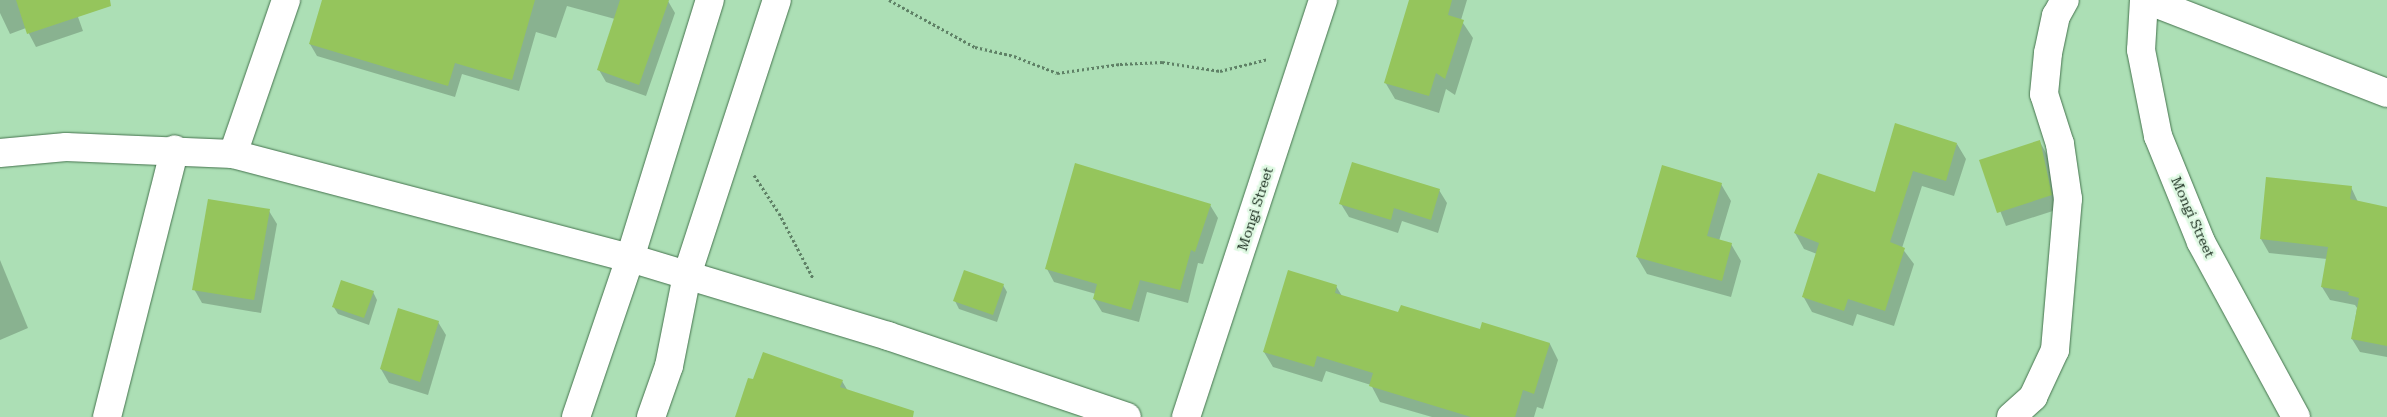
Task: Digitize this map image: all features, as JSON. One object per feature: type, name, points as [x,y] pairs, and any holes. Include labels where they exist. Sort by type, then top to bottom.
[{"type":"street","points":[[233,154],[286,0]]},
{"type":"street","points":[[576,417],[630,258],[710,0]]},
{"type":"street","points":[[651,417],[669,366],[687,275],[777,0]]},
{"type":"street","name":"Mongi Street","points":[[1186,417],[1324,0]]},
{"type":"street","points":[[2011,417],[2033,397],[2055,350],[2068,199],[2060,144],[2044,94],[2056,16],[2065,0]]},
{"type":"street","points":[[2145,0],[2387,93]]},
{"type":"street","name":"Mongi Street","points":[[2145,0],[2141,50],[2158,136],[2201,242],[2296,417]]},
{"type":"street","points":[[0,153],[66,147],[175,149],[233,154],[630,258],[838,321],[1127,417]]},
{"type":"street","points":[[107,417],[175,149]]},
{"type":"path","points":[[889,0],[975,47],[1014,56],[1057,73],[1120,64],[1162,62],[1220,71],[1307,49]]},
{"type":"path","points":[[730,146],[771,199],[804,264],[825,294],[838,321]]},
{"type":"building","points":[[16,0],[110,0],[111,6],[27,34]]},
{"type":"building","points":[[322,0],[535,0],[512,80],[455,63],[448,86],[309,44]]},
{"type":"building","points":[[620,0],[669,0],[639,85],[597,70]]},
{"type":"building","points":[[1409,0],[1452,0],[1448,15],[1464,20],[1445,79],[1436,73],[1429,96],[1384,83]]},
{"type":"building","points":[[1895,123],[1957,143],[1946,181],[1913,171],[1890,242],[1905,248],[1885,311],[1848,299],[1844,311],[1802,297],[1819,243],[1794,233],[1818,173],[1875,192]]},
{"type":"building","points":[[2040,140],[2052,195],[1997,213],[1979,160]]},
{"type":"building","points":[[1352,162],[1440,189],[1431,220],[1394,208],[1391,220],[1339,204]]},
{"type":"building","points":[[1075,163],[1211,204],[1195,252],[1191,250],[1180,290],[1140,280],[1131,310],[1093,299],[1097,284],[1045,269]]},
{"type":"building","points":[[1662,165],[1722,183],[1707,236],[1732,243],[1722,281],[1636,257]]},
{"type":"building","points":[[2266,177],[2352,186],[2350,199],[2387,207],[2387,346],[2351,339],[2359,298],[2348,295],[2349,292],[2321,287],[2328,247],[2260,239]]},
{"type":"building","points":[[208,199],[270,209],[254,300],[192,290]]},
{"type":"building","points":[[964,270],[1004,284],[993,315],[953,301]]},
{"type":"building","points":[[1288,270],[1337,285],[1335,293],[1398,312],[1401,305],[1480,329],[1482,322],[1550,343],[1534,394],[1523,390],[1515,417],[1471,417],[1369,386],[1373,373],[1317,356],[1314,367],[1263,352]]},
{"type":"building","points":[[341,280],[374,291],[364,318],[332,307]]},
{"type":"building","points":[[398,308],[439,321],[420,382],[380,369]]},
{"type":"building","points":[[763,352],[843,380],[840,387],[914,411],[913,417],[735,417],[748,378],[753,379]]}]
